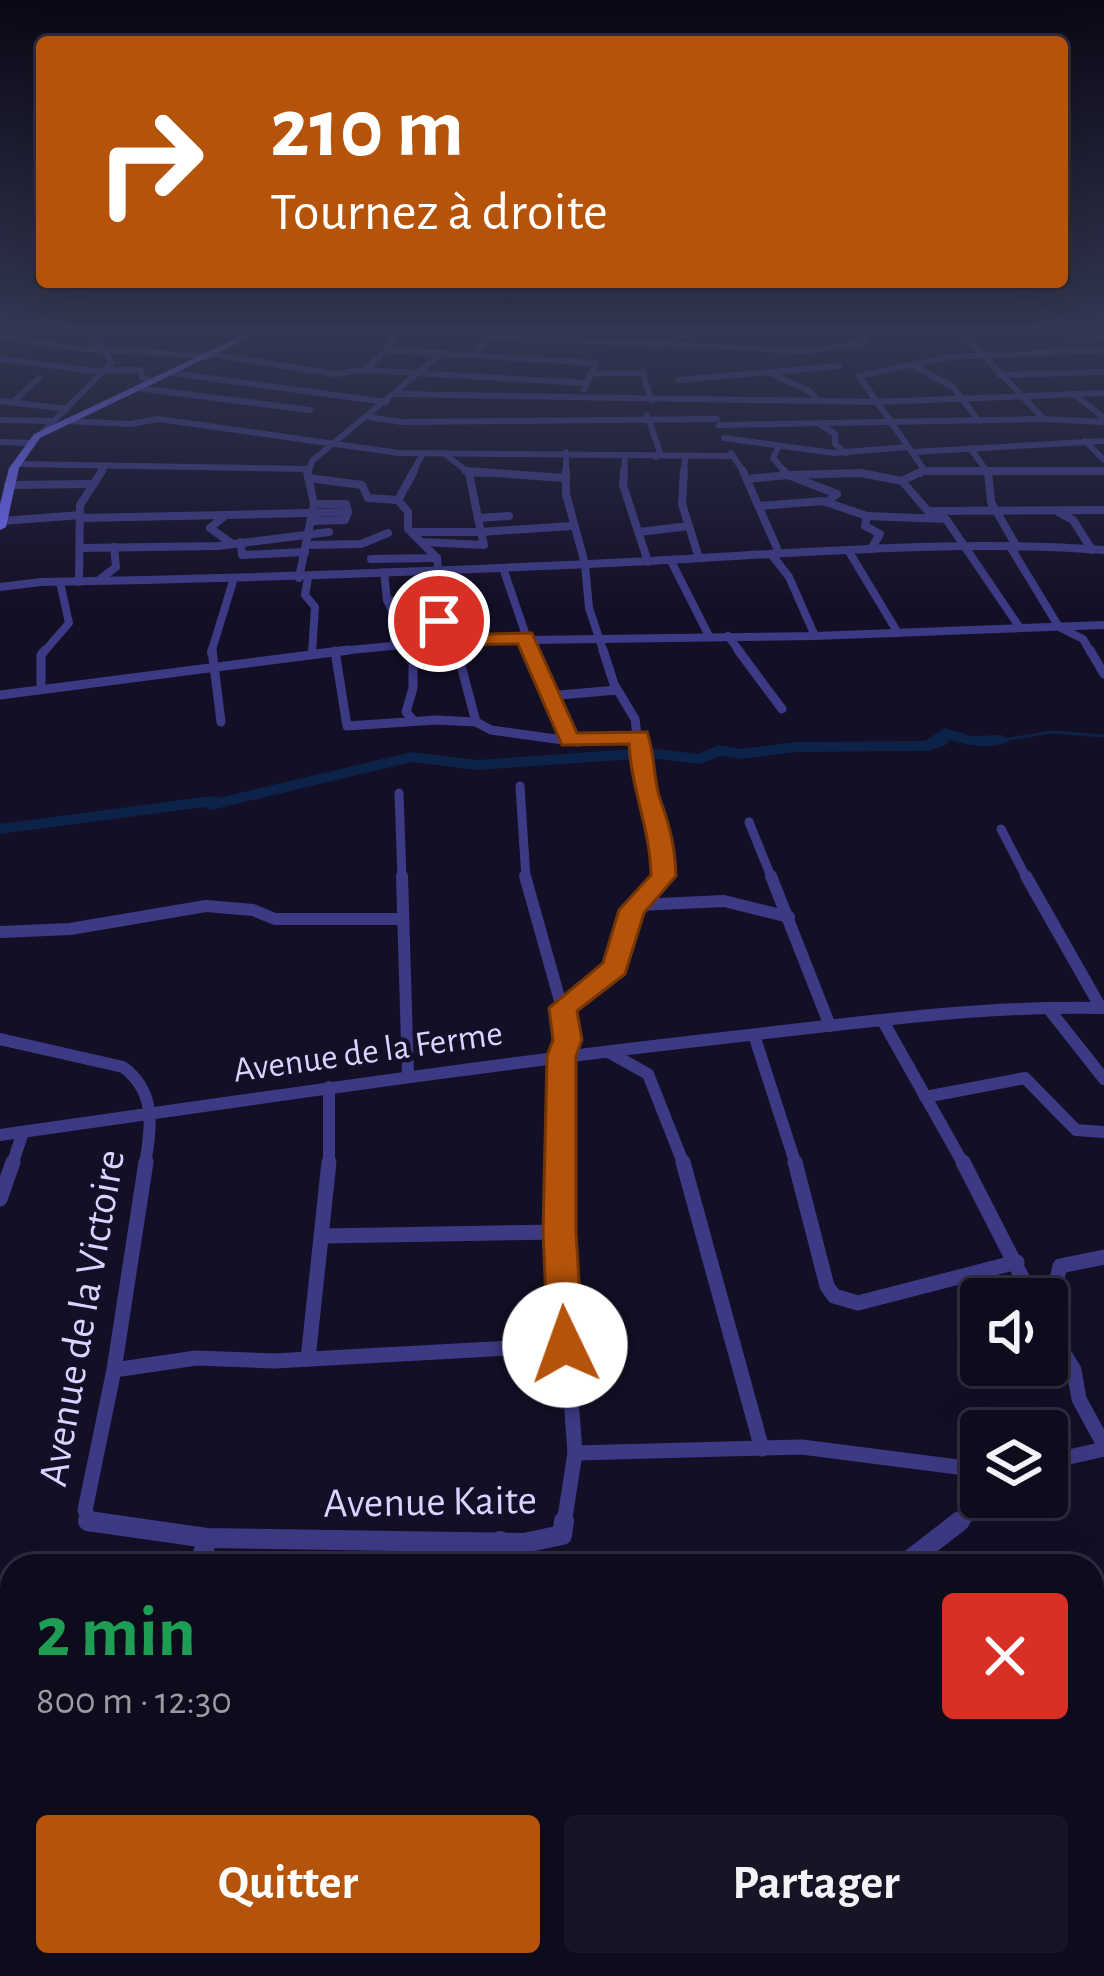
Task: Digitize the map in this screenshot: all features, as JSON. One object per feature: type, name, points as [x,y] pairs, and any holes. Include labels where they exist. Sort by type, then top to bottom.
[{"type":"street","points":[[56,422],[11,465],[1,516],[300,516],[328,532]]},
{"type":"street","points":[[180,422],[423,453],[732,456]]},
{"type":"street","points":[[312,653],[315,608],[304,595],[303,578],[314,504],[308,478],[332,444],[362,422]]},
{"type":"street","points":[[651,422],[660,452],[656,457]]},
{"type":"street","points":[[718,422],[815,636]]},
{"type":"street","points":[[739,422],[926,422]]},
{"type":"street","points":[[818,423],[835,434],[835,444],[846,452]]},
{"type":"street","points":[[892,423],[923,471]]},
{"type":"street","points":[[724,438],[846,452],[1104,441]]},
{"type":"street","points":[[1084,441],[1104,460]]},
{"type":"street","points":[[0,442],[32,442]]},
{"type":"street","points":[[779,446],[772,458],[788,476],[837,494],[827,502]]},
{"type":"street","points":[[970,448],[988,471],[994,509],[1059,626],[1083,639],[1099,657],[1104,674]]},
{"type":"street","points":[[562,1008],[612,973],[628,917],[666,868],[656,811],[641,769],[635,718],[617,690],[589,608],[585,564],[572,526],[566,452]]},
{"type":"street","points":[[845,472],[846,452]]},
{"type":"street","points":[[398,500],[423,453]]},
{"type":"street","points":[[444,453],[469,473],[566,478]]},
{"type":"street","points":[[625,456],[623,485],[648,562]]},
{"type":"street","points":[[685,458],[681,474],[699,558]]},
{"type":"street","points":[[11,465],[332,478],[366,486],[368,498],[398,500]]},
{"type":"street","points":[[79,582],[81,499],[105,466]]},
{"type":"street","points":[[747,478],[845,472],[902,481],[923,471],[1104,471]]},
{"type":"street","points":[[469,473],[485,568]]},
{"type":"street","points":[[902,481],[964,540],[964,549],[1018,626]]},
{"type":"street","points":[[5,488],[90,484]]},
{"type":"street","points":[[398,500],[410,531],[437,558]]},
{"type":"street","points":[[759,506],[827,502],[867,516],[994,509],[1104,510]]},
{"type":"street","points":[[82,548],[236,543],[311,522],[345,520],[348,512],[346,504],[314,504]]},
{"type":"street","points":[[385,508],[405,510]]},
{"type":"street","points":[[1055,510],[1073,520],[1100,551]]},
{"type":"street","points":[[226,515],[210,528],[236,543],[242,555],[306,548],[368,550],[405,562],[437,558]]},
{"type":"street","points":[[478,518],[509,516]]},
{"type":"street","points":[[867,516],[865,526],[880,535],[878,547]]},
{"type":"street","points":[[374,528],[388,533],[572,526]]},
{"type":"street","points":[[639,532],[689,526]]},
{"type":"street","points":[[360,574],[368,550],[388,533]]},
{"type":"street","points":[[422,542],[484,545]]},
{"type":"street","points":[[99,581],[116,567],[114,547]]},
{"type":"street","points":[[1,588],[384,572],[410,577],[438,571],[878,547],[1100,551]]},
{"type":"street","points":[[848,550],[898,633]]},
{"type":"street","points":[[437,558],[440,590],[432,596],[435,609],[476,722]]},
{"type":"street","points":[[671,561],[709,636]]},
{"type":"street","points":[[503,568],[525,638],[570,740]]},
{"type":"street","points":[[384,572],[394,615],[394,645]]},
{"type":"street","points":[[221,722],[212,666],[218,620],[234,578]]},
{"type":"street","points":[[41,689],[41,655],[69,627],[60,582]]},
{"type":"street","points":[[387,600],[435,609]]},
{"type":"street","points":[[0,694],[448,640],[815,636],[1104,625]]},
{"type":"street","points":[[728,636],[782,709]]},
{"type":"street","points":[[413,644],[413,688],[406,712],[414,722]]},
{"type":"street","points":[[335,651],[345,724],[476,722],[491,730],[570,740],[639,736]]},
{"type":"street","points":[[548,696],[617,690]]},
{"type":"street","points":[[520,785],[525,876],[535,899],[567,1040],[562,1056],[560,1232],[575,1453]]},
{"type":"street","points":[[399,793],[408,1076]]},
{"type":"street","points":[[748,823],[830,1026]]},
{"type":"street","points":[[1001,829],[1066,955],[1103,1008]]},
{"type":"street","points":[[638,905],[724,901],[789,917]]},
{"type":"street","points":[[0,932],[70,929],[206,906],[253,910],[274,919],[403,919]]},
{"type":"street","points":[[1048,1008],[1104,1079]]},
{"type":"street","name":"Avenue de la Ferme","points":[[0,1136],[562,1056],[830,1026],[1048,1008],[1103,1008]]},
{"type":"street","points":[[884,1023],[905,1053],[1025,1278]]},
{"type":"street","points":[[755,1038],[794,1158],[827,1286],[834,1295],[858,1303],[1016,1262]]},
{"type":"street","points":[[0,1039],[123,1067],[135,1076],[153,1114]]},
{"type":"street","points":[[609,1052],[648,1074],[682,1155],[697,1224],[762,1448]]},
{"type":"street","points":[[926,1097],[1025,1078],[1076,1130],[1104,1132]]},
{"type":"street","points":[[308,1359],[331,1155],[329,1088]]},
{"type":"street","name":"Avenue de la Victoire","points":[[97,1528],[89,1524],[85,1510],[114,1370],[153,1114]]},
{"type":"street","points":[[0,1199],[22,1132]]},
{"type":"street","points":[[324,1236],[560,1232]]},
{"type":"street","points":[[1057,1278],[1060,1266],[1104,1257]]},
{"type":"street","points":[[114,1370],[196,1358],[308,1359],[565,1345]]},
{"type":"street","points":[[1068,1360],[1079,1399],[1104,1447],[1068,1456]]},
{"type":"street","name":"Avenue Kaite","points":[[97,1528],[207,1538],[534,1542],[562,1535],[575,1453],[659,1447],[836,1448],[960,1469]]},
{"type":"street","points":[[917,1554],[964,1518]]},
{"type":"street","points":[[203,1554],[207,1538]]},
{"type":"street","points":[[500,1541],[505,1554]]},
{"type":"waterway","points":[[1002,740],[1052,732],[1104,736]]},
{"type":"waterway","points":[[0,829],[211,801],[211,805],[412,757],[477,765],[649,753],[700,759],[719,750],[742,754],[795,747],[927,746],[945,733],[971,741],[1002,740]]},
{"type":"route","points":[[439,621],[443,641],[525,638],[570,740],[639,736],[641,769],[648,777],[648,797],[662,840],[664,876],[632,910],[615,968],[562,1008],[567,1040],[562,1056],[560,1232],[565,1345]]}]
